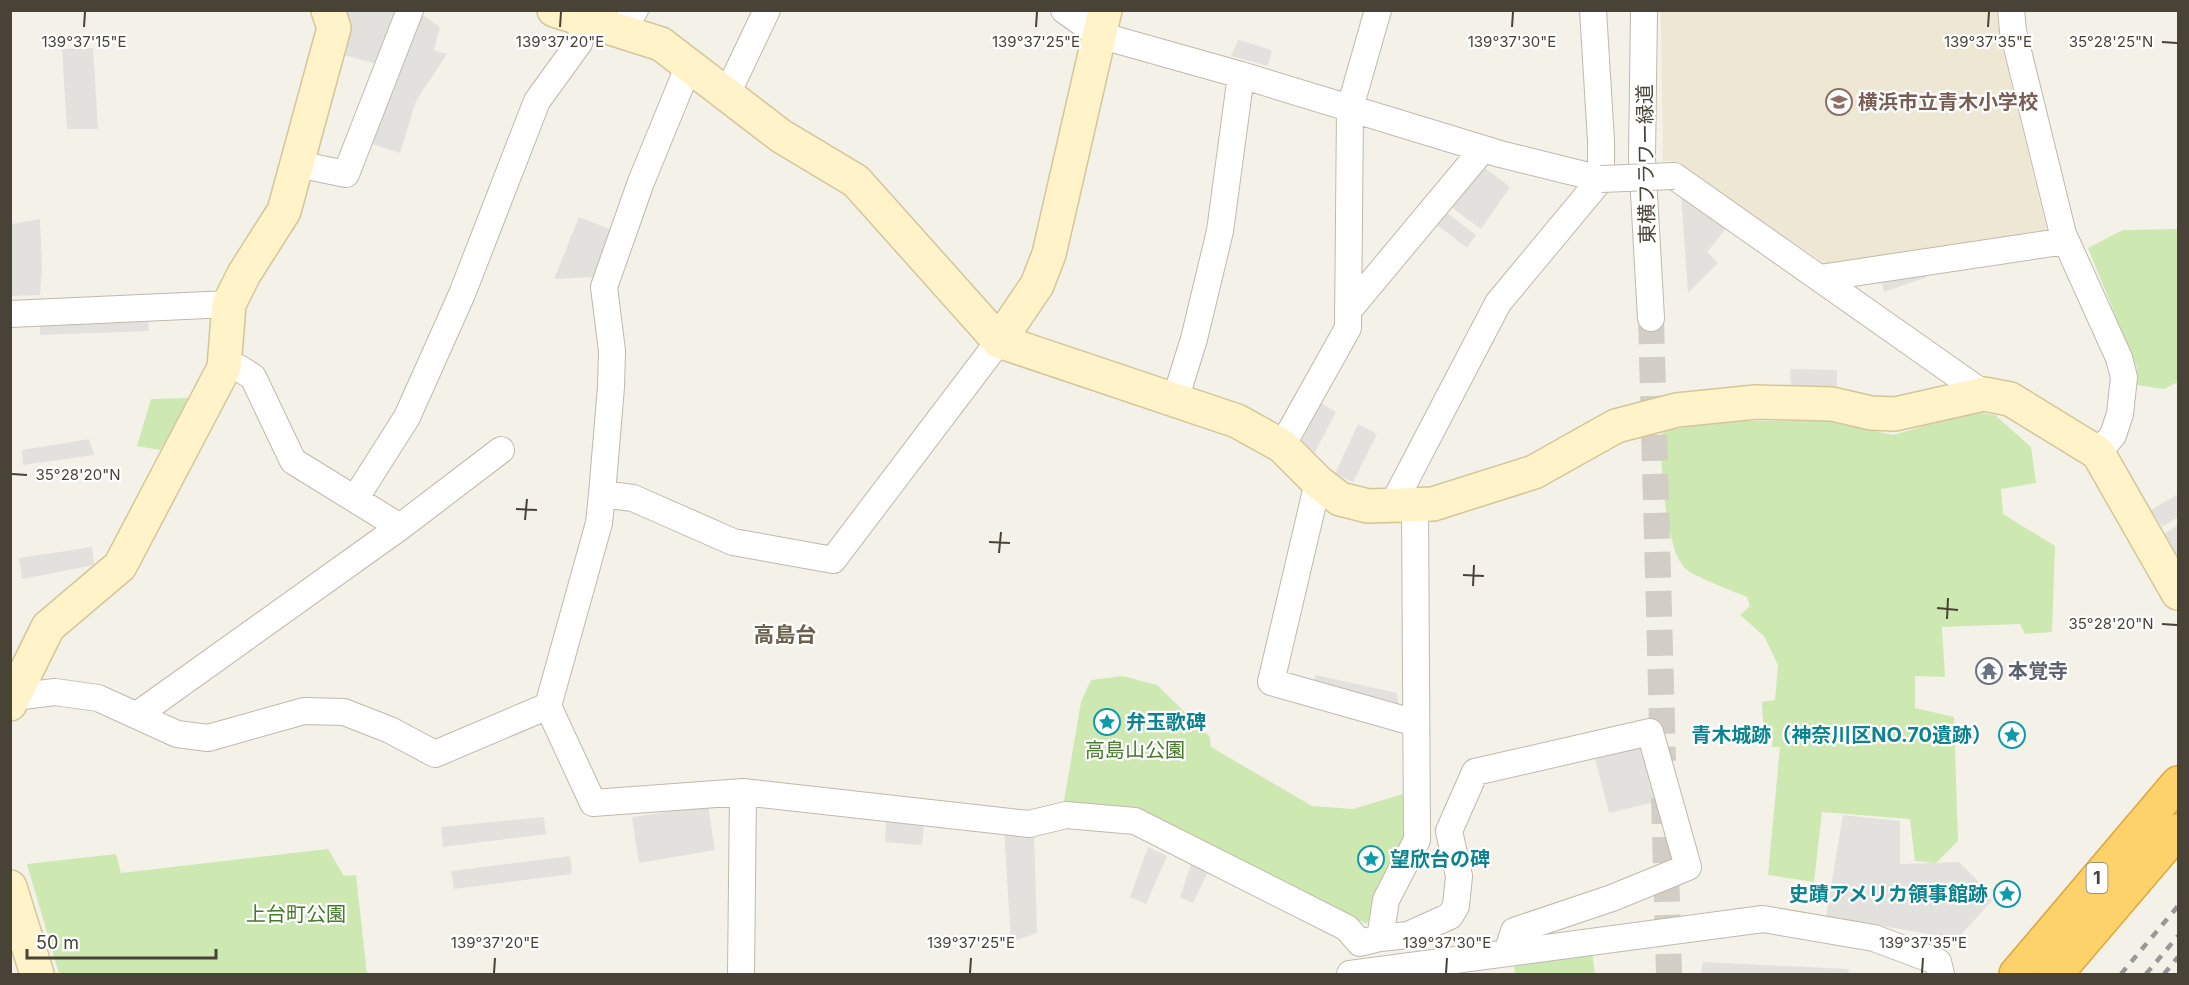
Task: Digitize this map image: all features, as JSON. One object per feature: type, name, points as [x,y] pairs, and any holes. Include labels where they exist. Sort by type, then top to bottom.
[{"type":"highway","name":"1","points":[[2016,975],[2178,783]]},
{"type":"highway","name":"1","points":[[2056,975],[2178,831]]},
{"type":"street","points":[[12,700],[48,627],[120,566],[224,368],[228,304],[244,274],[284,212],[333,28],[328,10]]},
{"type":"street","points":[[297,164],[346,174],[410,10]]},
{"type":"street","points":[[554,10],[586,22],[627,21],[690,65],[781,136],[856,181],[999,342],[1237,421],[1282,446],[1318,482],[1340,499],[1368,506],[1433,504],[1534,472],[1617,426],[1677,410],[1756,402],[1832,404],[1871,413],[1895,414],[1984,394],[2010,399],[2098,453],[2178,593]]},
{"type":"street","points":[[727,94],[767,10]]},
{"type":"street","points":[[1064,10],[1241,75],[1483,149],[1601,179],[1674,176],[1984,394]]},
{"type":"street","points":[[1282,446],[1348,328],[1350,108],[1378,10]]},
{"type":"street","points":[[1356,974],[1386,900],[1417,840],[1416,723],[1403,506],[1498,303],[1601,179],[1593,10]]},
{"type":"street","name":"東横フラワー緑道","points":[[1644,10],[1642,158],[1651,318]]},
{"type":"street","points":[[2011,10],[2016,42],[2066,242],[2119,358],[2124,377],[2120,414],[2113,435],[2098,453]]},
{"type":"street","points":[[355,499],[407,417],[462,294],[537,100],[579,43],[586,22]]},
{"type":"street","points":[[602,494],[633,498],[733,542],[833,560],[999,342],[1037,285],[1049,254],[1102,23]]},
{"type":"street","points":[[690,65],[641,182],[604,287],[612,351],[599,523],[548,706],[593,802],[742,792],[1029,824],[1066,815],[1135,821],[1370,940],[1408,934],[1450,916],[1456,906],[1459,876],[1449,831],[1475,772],[1650,732],[1688,867],[1612,898],[1514,931],[1507,953]]},
{"type":"street","points":[[1175,400],[1194,339],[1220,231],[1241,75]]},
{"type":"street","points":[[1348,311],[1483,149]]},
{"type":"street","points":[[1820,278],[2066,242]]},
{"type":"street","points":[[10,314],[228,304]]},
{"type":"street","points":[[224,368],[239,368],[253,376],[293,461],[400,527]]},
{"type":"street","points":[[137,715],[400,527],[501,450]]},
{"type":"street","points":[[1318,482],[1271,682],[1416,723]]},
{"type":"street","points":[[12,700],[55,692],[98,698],[177,734],[208,738],[304,711],[344,712],[390,730],[435,754],[548,706]]},
{"type":"street","points":[[741,975],[742,792]]},
{"type":"street","points":[[10,887],[37,975]]},
{"type":"street","points":[[1356,974],[1763,919],[1875,938],[1938,962],[1941,975]]},
{"type":"shaded area","points":[[345,11],[397,11],[377,64],[340,54]]},
{"type":"shaded area","name":"横浜市立青木小学校","points":[[1661,11],[1996,11],[2001,42],[2047,231],[1826,264],[1672,161],[1663,161]]},
{"type":"shaded area","points":[[418,12],[440,27],[434,50],[447,54],[416,101],[400,153],[366,142]]},
{"type":"shaded area","points":[[1238,40],[1272,50],[1268,66],[1231,56]]},
{"type":"shaded area","points":[[93,48],[98,129],[67,129],[62,49]]},
{"type":"shaded area","points":[[1480,164],[1510,187],[1481,229],[1447,204]]},
{"type":"shaded area","points":[[1681,194],[1728,226],[1707,252],[1718,263],[1688,293]]},
{"type":"shaded area","points":[[1442,209],[1476,235],[1467,248],[1432,221]]},
{"type":"shaded area","points":[[579,217],[612,230],[594,277],[554,279]]},
{"type":"shaded area","points":[[40,219],[42,267],[40,295],[11,296],[11,224]]},
{"type":"shaded area","points":[[1924,266],[1927,277],[1884,292],[1880,276]]},
{"type":"shaded area","points":[[148,316],[149,331],[40,335],[40,325]]},
{"type":"shaded area","points":[[1790,369],[1837,370],[1837,386],[1791,386]]},
{"type":"shaded area","points":[[1321,403],[1336,412],[1315,452],[1300,444]]},
{"type":"shaded area","points":[[1358,424],[1377,434],[1353,482],[1335,474]]},
{"type":"shaded area","points":[[89,439],[94,455],[23,465],[22,450]]},
{"type":"shaded area","points":[[2178,494],[2178,517],[2162,527],[2151,510]]},
{"type":"shaded area","points":[[2178,525],[2178,566],[2161,536]]},
{"type":"shaded area","points":[[92,547],[94,565],[22,579],[19,558]]},
{"type":"shaded area","points":[[1316,675],[1397,693],[1399,707],[1310,687]]},
{"type":"shaded area","points":[[1643,740],[1663,800],[1609,813],[1594,754]]},
{"type":"shaded area","points":[[708,806],[715,850],[639,863],[632,817]]},
{"type":"shaded area","points":[[1843,815],[1900,821],[1900,864],[1959,862],[1978,881],[1992,901],[1957,939],[1826,916]]},
{"type":"shaded area","points":[[544,817],[546,834],[443,847],[441,827]]},
{"type":"shaded area","points":[[886,819],[924,821],[922,845],[885,842]]},
{"type":"shaded area","points":[[1004,830],[1034,832],[1037,933],[1011,942]]},
{"type":"shaded area","points":[[1148,847],[1167,856],[1146,904],[1130,897]]},
{"type":"shaded area","points":[[570,856],[572,874],[454,889],[451,871]]},
{"type":"shaded area","points":[[1191,864],[1208,872],[1193,903],[1180,897]]},
{"type":"shaded area","points":[[1703,962],[1849,969],[1848,974],[1701,974]]},
{"type":"green space","points":[[2178,229],[2178,382],[2164,389],[2137,385],[2137,368],[2088,248],[2123,230]]},
{"type":"green space","points":[[190,398],[160,450],[137,446],[151,399]]},
{"type":"green space","points":[[1973,412],[1995,415],[2031,447],[2036,483],[2001,489],[2003,514],[2055,546],[2052,632],[2025,634],[2020,624],[1942,627],[1945,677],[1915,676],[1915,708],[1954,717],[1958,841],[1936,863],[1915,861],[1910,819],[1822,812],[1814,882],[1768,875],[1780,747],[1772,747],[1773,736],[1764,735],[1762,702],[1775,700],[1778,665],[1764,636],[1740,615],[1750,606],[1747,597],[1692,573],[1679,560],[1669,527],[1663,487],[1660,436],[1665,431],[1720,421],[1829,421],[1893,435]]},
{"type":"green space","name":"高島山公園","points":[[1123,676],[1157,685],[1210,737],[1211,747],[1312,806],[1353,809],[1406,793],[1406,838],[1377,895],[1367,924],[1271,877],[1063,807],[1081,702],[1091,680]]},
{"type":"green space","name":"上台町公園","points":[[328,849],[344,876],[356,875],[367,974],[59,974],[27,864],[116,854],[121,873]]},
{"type":"green space","points":[[1592,952],[1595,974],[1515,974],[1514,965]]},
{"type":"tunnel","points":[[1651,318],[1663,761]]},
{"type":"tunnel","points":[[1664,798],[1669,974]]},
{"type":"railway","points":[[2121,974],[2178,906]]},
{"type":"railway","points":[[2146,974],[2178,936]]},
{"type":"railway","points":[[2164,974],[2178,957]]},
{"type":"place","name":"横浜市立青木小学校","points":[[1839,102]]},
{"type":"place","name":"本覚寺","points":[[1989,671]]},
{"type":"place","name":"弁玉歌碑","points":[[1107,722]]},
{"type":"place","name":"青木城跡（神奈川区NO.70遺跡）","points":[[2012,735]]},
{"type":"place","name":"望欣台の碑","points":[[1371,859]]},
{"type":"place","name":"史蹟アメリカ領事館跡","points":[[2007,894]]},
{"type":"district","name":"高島台","points":[[785,635]]}]
